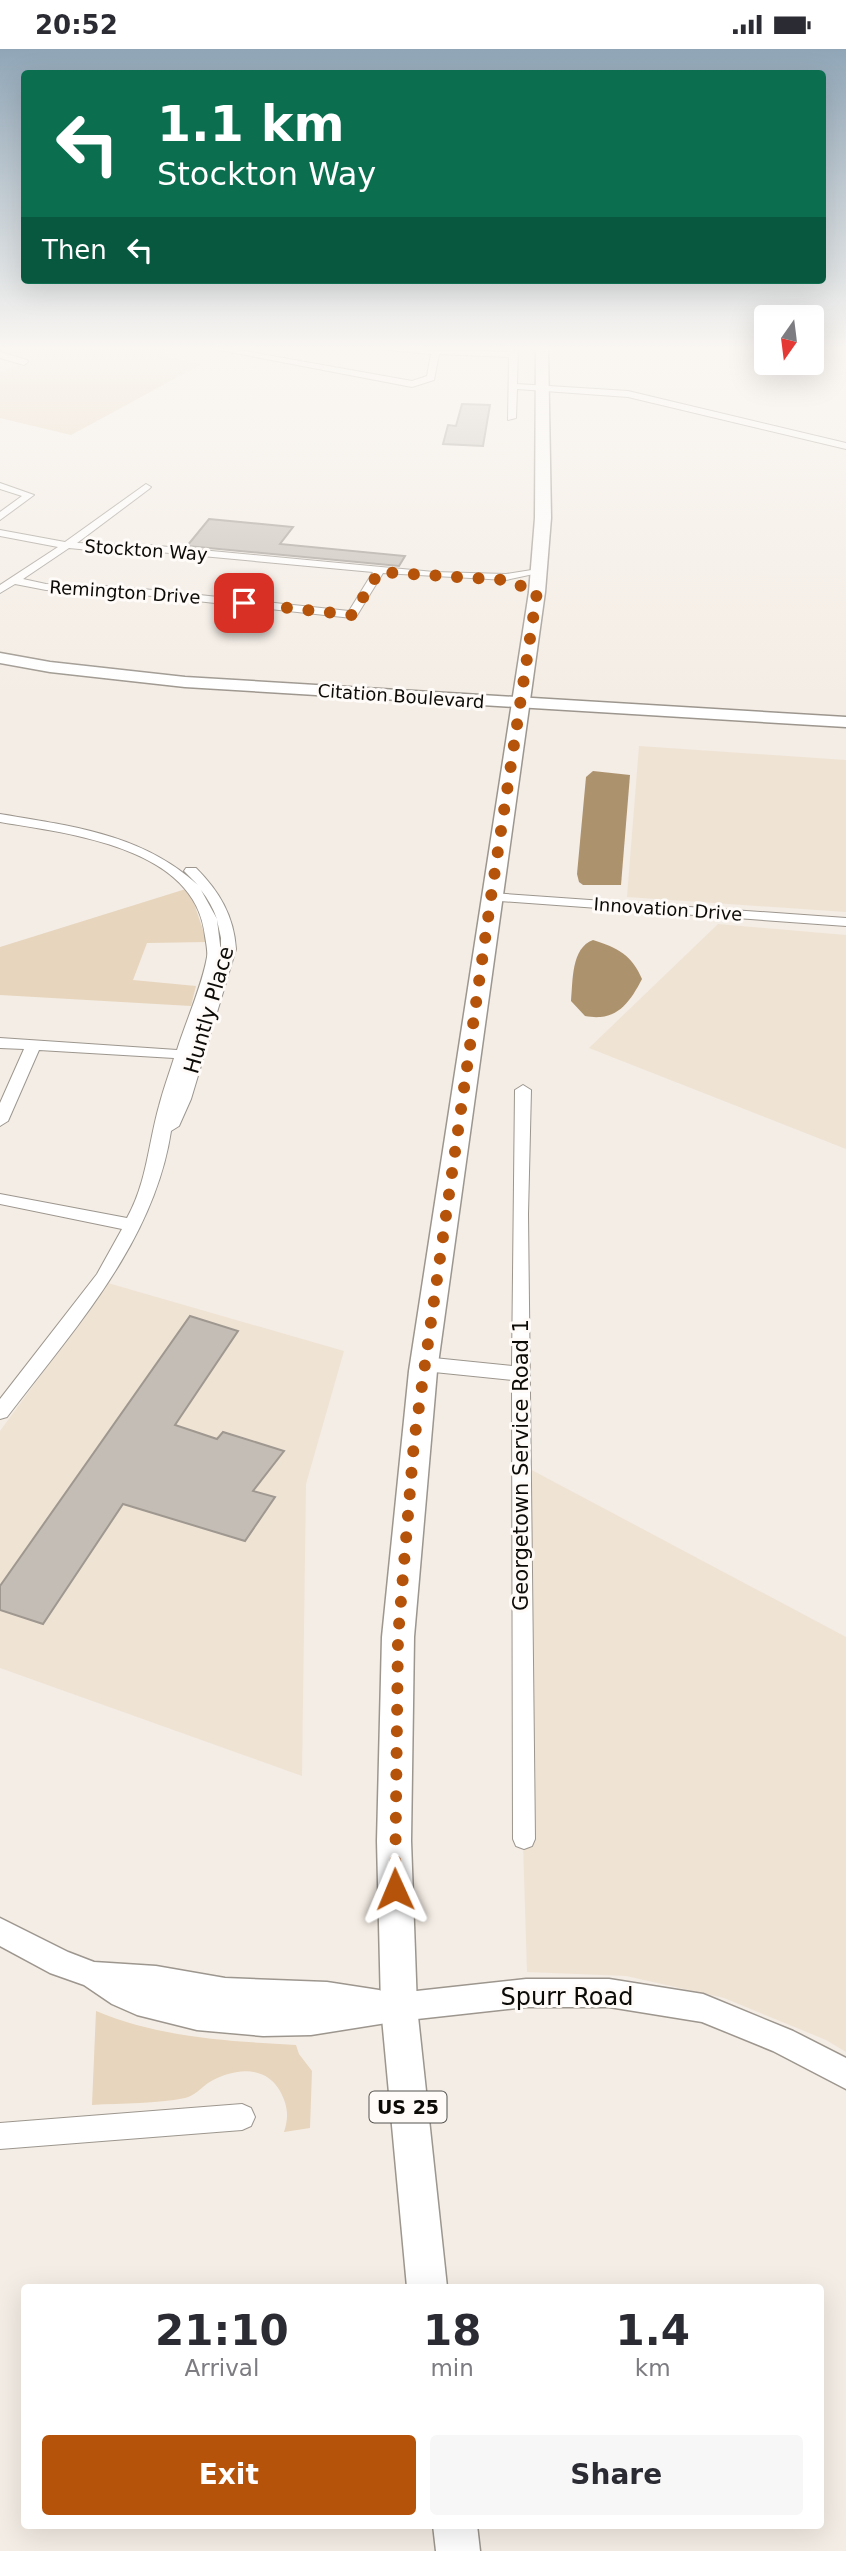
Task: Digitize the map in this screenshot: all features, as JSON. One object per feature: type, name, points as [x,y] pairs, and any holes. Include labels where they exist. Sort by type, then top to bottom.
[{"type":"main road","name":"US 25","points":[[427,2284],[399,2007],[394,1840],[398,1637],[414,1442],[424,1364],[537,592],[542,518],[542,466]]},
{"type":"main road","name":"Citation Boulevard","points":[[0,658],[64,669],[173,681],[846,737]]},
{"type":"main road","name":"Citation Boulevard","points":[[0,674],[180,696],[846,722]]},
{"type":"main road","points":[[455,2529],[458,2551]]},
{"type":"street","points":[[0,486],[29,495],[0,517]]},
{"type":"street","points":[[0,590],[146,487]]},
{"type":"street","name":"Stockton Way","points":[[0,528],[62,540],[68,544]]},
{"type":"street","name":"Stockton Way","points":[[0,533],[55,545],[68,544],[101,550],[148,548],[379,572],[506,577],[538,572]]},
{"type":"street","name":"Remington Drive","points":[[14,581],[46,587],[124,590],[352,615],[379,572]]},
{"type":"street","name":"Stockton Way","points":[[475,577],[517,582],[537,592]]},
{"type":"street","name":"Huntly Place","points":[[0,810],[107,830],[139,840],[164,852],[201,879],[223,912],[229,935],[225,967],[166,1108],[153,1179],[132,1225],[104,1277],[0,1412]]},
{"type":"street","name":"Huntly Place","points":[[0,818],[96,836],[125,845],[172,869],[191,885],[211,918],[215,939],[214,956],[190,1055]]},
{"type":"street","name":"Innovation Drive","points":[[491,897],[846,922]]},
{"type":"street","points":[[0,1043],[190,1055]]},
{"type":"street","points":[[0,1121],[34,1044]]},
{"type":"street","name":"Georgetown Service Road 1","points":[[523,1090],[520,1214],[524,1839]]},
{"type":"street","points":[[0,1199],[132,1225]]},
{"type":"street","points":[[424,1364],[521,1374]]},
{"type":"street","name":"Spurr Road","points":[[0,1931],[50,1958],[93,1975],[122,1994],[147,2005],[197,2016],[263,2022],[311,2021],[399,2007],[526,1993],[609,1993],[702,2008],[783,2041],[846,2074]]},
{"type":"street","points":[[0,2136],[242,2117]]},
{"type":"shaded area","points":[[639,746],[846,760],[846,912],[627,897]]},
{"type":"shaded area","points":[[593,771],[630,775],[621,885],[583,885],[577,874],[586,777]]},
{"type":"shaded area","points":[[189,888],[207,942],[147,943],[133,980],[196,986],[191,1006],[0,995],[0,947]]},
{"type":"shaded area","points":[[718,924],[846,935],[846,1149],[589,1048]]},
{"type":"shaded area","points":[[593,940],[623,953],[634,964],[642,979],[620,1009],[613,1014],[596,1017],[585,1016],[571,1001],[577,958],[586,944]]},
{"type":"shaded area","points":[[108,1283],[344,1351],[306,1484],[302,1776],[0,1668],[0,1431]]},
{"type":"shaded area","points":[[511,1459],[846,1637],[846,2052],[826,2040],[724,1998],[626,1976],[527,1972]]},
{"type":"shaded area","points":[[96,2011],[170,2033],[220,2040],[296,2045],[299,2054],[312,2071],[310,2128],[284,2132],[287,2111],[280,2091],[265,2076],[247,2071],[217,2078],[185,2098],[92,2105]]},
{"type":"building","points":[[209,519],[293,527],[280,544],[405,556],[399,566],[187,546]]},
{"type":"building","points":[[190,1316],[238,1331],[175,1425],[217,1439],[223,1432],[284,1451],[253,1491],[275,1497],[245,1541],[123,1504],[43,1624],[0,1610],[0,1586]]},
{"type":"route","points":[[244,603],[352,615],[379,572],[506,580],[517,582],[537,592],[414,1442],[398,1637],[395,1889]]}]
